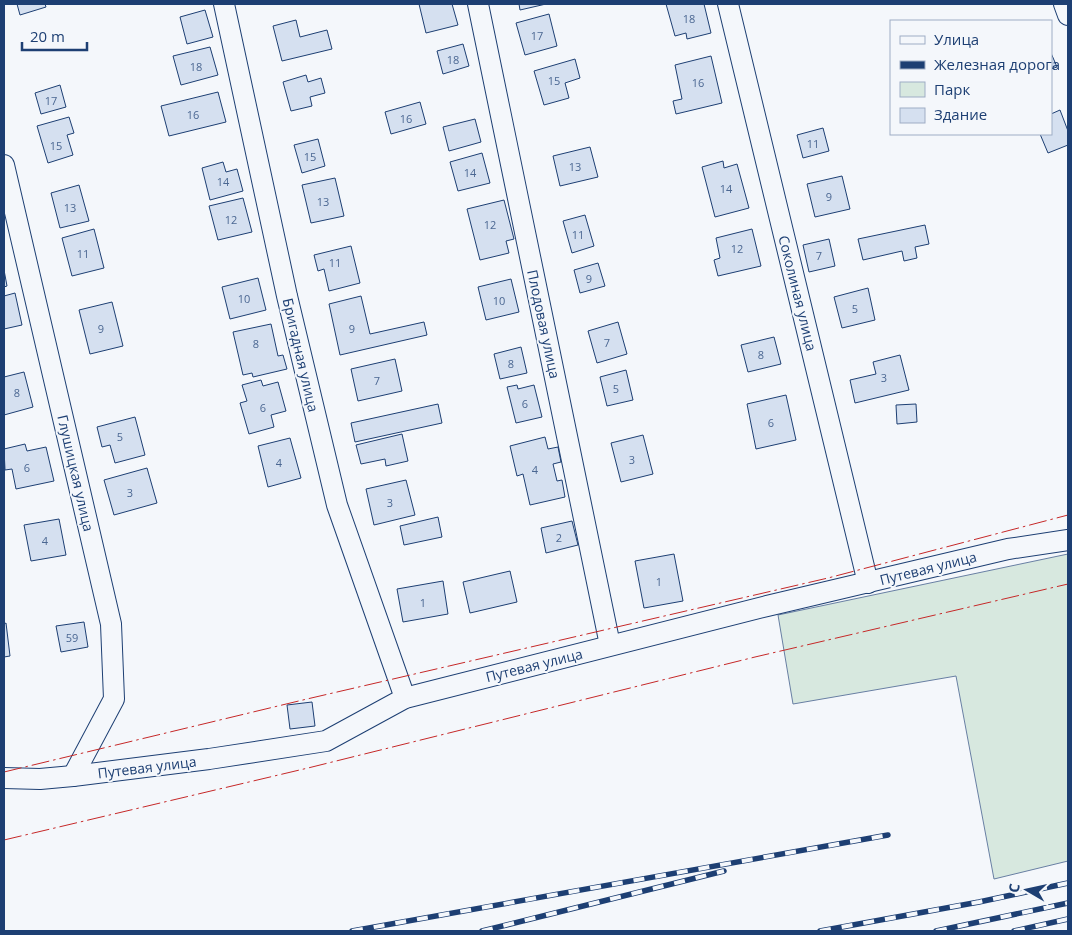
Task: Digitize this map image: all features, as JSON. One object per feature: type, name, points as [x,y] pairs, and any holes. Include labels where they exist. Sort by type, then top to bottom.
[{"type":"street","name":"Бригадная улица","points":[[224,4],[287,296],[337,505],[405,698]]},
{"type":"street","name":"Плодовая улица","points":[[478,4],[610,645]]},
{"type":"street","name":"Соколиная улица","points":[[728,4],[868,583]]},
{"type":"street","points":[[1064,4],[1068,14]]},
{"type":"street","name":"Глушицкая улица","points":[[4,165],[111,624],[114,699],[74,776]]},
{"type":"street","name":"Путевая улица","points":[[4,778],[40,779],[74,776],[326,742],[405,698],[610,645],[1008,548],[1068,540]]},
{"type":"green space","points":[[1068,554],[1068,861],[994,879],[956,676],[793,704],[778,615]]},
{"type":"building","points":[[17,4],[45,4],[46,7],[20,15]]},
{"type":"building","points":[[419,4],[452,4],[458,25],[426,33]]},
{"type":"building","points":[[519,4],[546,4],[520,10]]},
{"type":"building","points":[[666,4],[704,4],[711,33],[687,39],[686,33],[675,36]]},
{"type":"building","points":[[205,10],[213,37],[187,44],[180,17]]},
{"type":"building","points":[[549,14],[557,46],[525,55],[516,23]]},
{"type":"building","points":[[296,20],[300,37],[327,30],[332,49],[282,61],[273,26]]},
{"type":"building","points":[[463,44],[469,66],[443,74],[437,51]]},
{"type":"building","points":[[210,47],[218,75],[181,85],[173,56]]},
{"type":"building","points":[[1052,55],[1057,67],[1052,69]]},
{"type":"building","points":[[711,56],[722,103],[676,114],[673,101],[682,99],[675,65]]},
{"type":"building","points":[[575,59],[580,78],[565,83],[569,98],[544,105],[534,71]]},
{"type":"building","points":[[306,75],[308,82],[321,78],[325,93],[310,97],[312,106],[291,111],[283,82]]},
{"type":"building","points":[[60,85],[66,107],[41,114],[35,93]]},
{"type":"building","points":[[218,92],[226,122],[169,136],[161,106]]},
{"type":"building","points":[[420,102],[426,124],[391,134],[385,112]]},
{"type":"building","points":[[1060,110],[1068,131],[1068,145],[1048,153],[1040,135],[1052,135],[1052,114]]},
{"type":"building","points":[[69,117],[74,133],[67,135],[73,155],[48,163],[37,126]]},
{"type":"building","points":[[475,119],[481,142],[449,151],[443,127]]},
{"type":"building","points":[[823,128],[829,151],[803,158],[797,135]]},
{"type":"building","points":[[318,139],[325,166],[302,173],[294,145]]},
{"type":"building","points":[[590,147],[598,177],[560,186],[553,156]]},
{"type":"building","points":[[482,153],[490,183],[458,191],[450,162]]},
{"type":"building","points":[[723,161],[724,168],[737,164],[749,208],[715,217],[702,167]]},
{"type":"building","points":[[223,162],[226,172],[237,169],[243,191],[210,200],[202,168]]},
{"type":"building","points":[[842,176],[850,209],[815,217],[807,184]]},
{"type":"building","points":[[335,178],[344,216],[311,223],[302,185]]},
{"type":"building","points":[[79,185],[89,221],[60,228],[51,193]]},
{"type":"building","points":[[243,198],[252,232],[218,240],[209,206]]},
{"type":"building","points":[[504,200],[514,239],[506,241],[509,253],[480,260],[467,209]]},
{"type":"building","points":[[585,215],[594,246],[572,253],[563,221]]},
{"type":"building","points":[[925,225],[929,244],[915,247],[917,258],[904,261],[902,251],[863,260],[858,239]]},
{"type":"building","points":[[94,229],[104,268],[72,276],[62,238]]},
{"type":"building","points":[[752,229],[761,266],[718,276],[714,260],[720,258],[716,238]]},
{"type":"building","points":[[829,239],[835,266],[809,272],[803,245]]},
{"type":"building","points":[[351,246],[360,283],[329,291],[324,269],[318,271],[314,255]]},
{"type":"building","points":[[598,263],[605,286],[580,293],[574,270]]},
{"type":"building","points":[[4,270],[7,286],[4,287]]},
{"type":"building","points":[[258,278],[266,310],[230,319],[222,287]]},
{"type":"building","points":[[511,279],[519,312],[486,320],[478,287]]},
{"type":"building","points":[[868,288],[875,320],[842,328],[834,297]]},
{"type":"building","points":[[15,293],[22,325],[4,329],[4,296]]},
{"type":"building","points":[[361,296],[370,334],[424,322],[427,335],[340,355],[329,304]]},
{"type":"building","points":[[112,302],[123,346],[90,354],[79,310]]},
{"type":"building","points":[[618,322],[627,354],[597,363],[588,331]]},
{"type":"building","points":[[271,324],[278,356],[283,355],[287,369],[253,377],[252,373],[243,375],[233,332]]},
{"type":"building","points":[[774,337],[781,364],[748,372],[741,345]]},
{"type":"building","points":[[521,347],[527,373],[500,379],[494,354]]},
{"type":"building","points":[[900,355],[909,390],[855,403],[850,380],[876,374],[873,362]]},
{"type":"building","points":[[395,359],[402,391],[358,401],[351,369]]},
{"type":"building","points":[[626,370],[633,400],[607,406],[600,377]]},
{"type":"building","points":[[24,372],[33,407],[4,415],[4,377]]},
{"type":"building","points":[[261,380],[263,386],[278,382],[286,411],[271,415],[274,427],[249,434],[240,403],[247,401],[242,385]]},
{"type":"building","points":[[517,385],[518,389],[534,385],[542,417],[516,423],[507,387]]},
{"type":"building","points":[[786,395],[796,440],[756,449],[747,404]]},
{"type":"building","points":[[438,404],[442,423],[355,442],[351,423]]},
{"type":"building","points":[[916,404],[917,422],[897,424],[896,405]]},
{"type":"building","points":[[135,417],[145,455],[115,463],[110,445],[102,447],[97,427]]},
{"type":"building","points":[[402,434],[408,461],[386,466],[385,459],[361,464],[356,445]]},
{"type":"building","points":[[643,435],[653,474],[621,482],[611,443]]},
{"type":"building","points":[[545,437],[548,449],[558,447],[561,462],[553,464],[557,481],[562,480],[565,497],[530,505],[523,474],[517,476],[510,446]]},
{"type":"building","points":[[290,438],[301,478],[268,487],[258,446]]},
{"type":"building","points":[[25,444],[27,451],[46,447],[54,481],[16,489],[12,469],[5,470],[4,449]]},
{"type":"building","points":[[147,468],[157,503],[114,515],[104,480]]},
{"type":"building","points":[[406,480],[415,515],[374,525],[366,489]]},
{"type":"building","points":[[438,517],[442,537],[404,545],[400,526]]},
{"type":"building","points":[[59,519],[66,555],[31,561],[24,525]]},
{"type":"building","points":[[572,521],[578,545],[546,553],[541,528]]},
{"type":"building","points":[[674,554],[683,601],[644,608],[635,561]]},
{"type":"building","points":[[510,571],[517,602],[470,613],[463,582]]},
{"type":"building","points":[[443,581],[448,614],[403,622],[397,589]]},
{"type":"building","points":[[84,622],[88,647],[61,652],[56,626]]},
{"type":"building","points":[[6,623],[10,656],[4,657],[4,624]]},
{"type":"building","points":[[312,702],[315,726],[290,729],[287,705]]},
{"type":"railway","points":[[352,931],[888,835]]},
{"type":"railway","points":[[482,931],[724,871]]},
{"type":"railway","points":[[820,931],[979,902],[1068,883]]},
{"type":"railway","points":[[936,931],[1068,903]]},
{"type":"railway","points":[[1014,931],[1068,919]]},
{"type":"power","points":[[4,772],[307,699],[828,578],[1068,515]]},
{"type":"power","points":[[4,840],[308,768],[755,657],[1068,584]]}]
